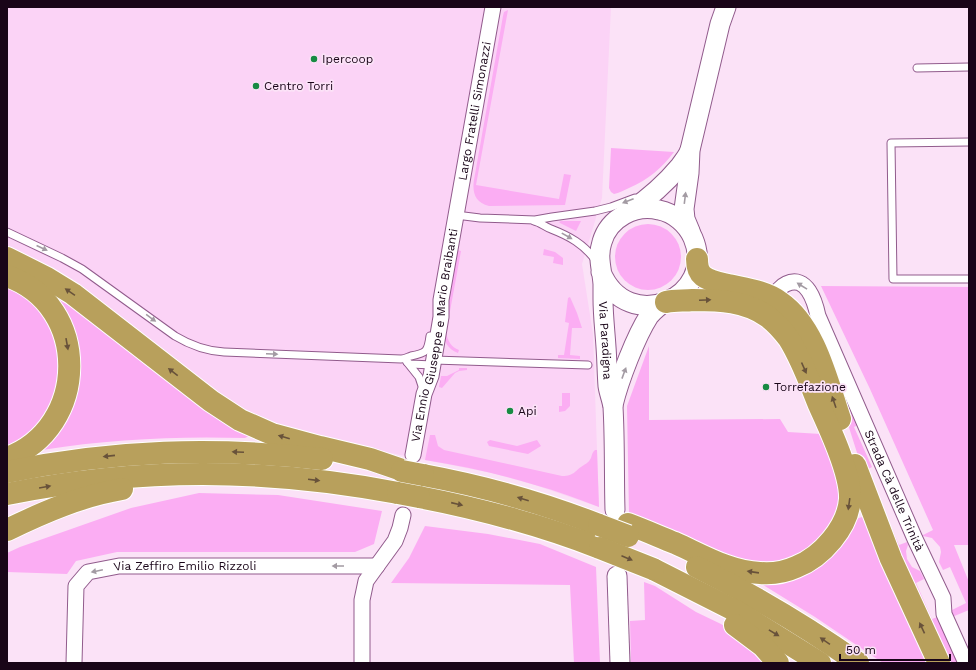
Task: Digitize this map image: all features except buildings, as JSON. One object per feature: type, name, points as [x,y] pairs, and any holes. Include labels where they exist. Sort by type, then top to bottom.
[{"type":"highway","points":[[7,258],[47,278],[73,294],[211,401],[240,420],[272,434],[320,447],[370,458],[500,493],[560,511],[614,522],[724,565],[760,573],[778,572],[795,568],[823,549],[842,525],[849,506],[849,485],[846,472],[802,364],[784,332],[773,321],[760,302],[705,277],[699,270],[697,259]]},
{"type":"highway","points":[[7,276],[32,290],[41,297],[54,312],[66,336],[69,362],[66,390],[55,419],[38,440],[20,452],[7,458]]},
{"type":"highway","points":[[666,302],[682,300],[717,300],[739,304],[780,302],[796,316],[806,330],[815,348],[884,543],[939,663]]},
{"type":"highway","points":[[7,472],[81,459],[145,453],[202,451],[290,456],[411,469]]},
{"type":"highway","points":[[7,494],[98,479],[177,473],[227,473],[308,479],[409,495],[471,508],[554,531],[653,569],[738,612],[820,663]]},
{"type":"highway","points":[[7,530],[56,508],[97,494],[156,483],[227,473]]},
{"type":"highway","points":[[614,522],[734,586],[803,627],[858,663]]},
{"type":"highway","points":[[653,569],[692,597],[750,635],[763,646],[778,663]]},
{"type":"street","name":"Largo Fratelli Simonazzi","points":[[456,215],[493,7]]},
{"type":"street","name":"Via Paradigna","points":[[614,522],[614,403],[624,372],[641,331],[653,312],[680,294],[690,282],[696,267],[697,259],[695,243],[685,219],[684,209],[689,173],[690,150],[722,13]]},
{"type":"street","name":"Via Paradigna","points":[[613,410],[608,386],[602,272],[599,256],[602,240],[610,226],[643,202],[664,184],[686,159],[690,150]]},
{"type":"street","name":"Via Paradigna","points":[[622,216],[630,212],[646,208],[662,210],[673,215],[682,222],[692,236]]},
{"type":"street","name":"Via Ennio Giuseppe e Mario Braibanti","points":[[411,469],[424,394],[430,379],[441,317],[441,300],[456,215]]},
{"type":"street","name":"Via Paradigna","points":[[602,272],[609,286],[620,297],[627,301],[635,304],[651,306],[666,302]]},
{"type":"street","name":"Strada Cà delle Trinità","points":[[760,302],[775,294],[787,283],[795,282],[801,284],[807,289],[814,298],[819,319],[915,539],[943,598],[944,614],[966,663]]},
{"type":"street","points":[[796,316],[811,313],[817,315],[819,319]]},
{"type":"street","points":[[362,663],[362,600],[366,581],[394,541],[400,528],[403,515]]},
{"type":"street","name":"Via Zeffiro Emilio Rizzoli","points":[[74,663],[76,586],[88,572],[119,566],[377,566]]},
{"type":"street","points":[[617,576],[620,663]]},
{"type":"lane","points":[[917,68],[969,67]]},
{"type":"lane","points":[[969,142],[891,143],[893,279],[969,279]]},
{"type":"lane","points":[[456,215],[480,218],[532,220],[603,209],[636,198],[664,184]]},
{"type":"lane","points":[[532,220],[565,234],[575,241],[594,258],[602,272]]},
{"type":"lane","points":[[7,232],[76,266],[175,336],[204,349],[224,352],[404,361],[588,365]]},
{"type":"lane","points":[[404,361],[420,355],[427,348],[434,316],[441,300]]},
{"type":"lane","points":[[404,361],[419,377],[424,394]]},
{"type":"shaded area","points":[[7,7],[611,7],[602,198],[582,264],[593,334],[599,507],[535,485],[492,473],[294,432],[261,422],[7,249]]},
{"type":"shaded area","points":[[508,10],[476,185],[559,199],[564,174],[571,175],[565,205],[489,206],[480,202],[474,193],[474,180],[503,16],[504,12]]},
{"type":"shaded area","points":[[611,148],[674,152],[665,163],[648,177],[636,185],[614,194],[609,188]]},
{"type":"shaded area","points":[[581,221],[576,231],[559,222]]},
{"type":"shaded area","points":[[648,224],[661,227],[671,234],[678,244],[681,257],[678,270],[671,280],[661,287],[648,290],[635,287],[625,280],[618,270],[615,257],[618,244],[625,234],[635,227]]},
{"type":"shaded area","points":[[544,249],[555,252],[563,258],[563,265],[553,263],[554,257],[543,255]]},
{"type":"shaded area","points":[[457,250],[461,251],[446,333],[450,343],[459,350],[458,353],[451,349],[447,344],[444,338],[443,330]]},
{"type":"shaded area","points":[[41,283],[249,436],[245,438],[194,437],[144,439],[93,443],[42,450],[69,403]]},
{"type":"shaded area","points":[[7,284],[38,306],[58,343],[59,382],[44,420],[7,450]]},
{"type":"shaded area","points":[[821,286],[969,287],[969,545],[954,545],[969,582],[969,610],[952,617],[948,612],[966,603],[950,567],[943,570],[939,562],[941,552],[940,547],[932,538],[923,536],[933,530],[870,389]]},
{"type":"shaded area","points":[[570,297],[582,328],[572,328],[570,355],[580,356],[580,359],[558,358],[558,355],[564,355],[569,323],[565,322],[568,298]]},
{"type":"shaded area","points":[[649,346],[649,420],[780,419],[788,432],[821,434],[839,470],[840,515],[802,558],[750,566],[629,514],[627,406]]},
{"type":"shaded area","points":[[459,368],[467,368],[467,370],[455,373],[442,388],[439,387],[441,376],[447,376],[459,370]]},
{"type":"shaded area","points":[[562,393],[570,393],[570,406],[565,411],[559,412],[559,406],[562,406]]},
{"type":"shaded area","points":[[845,394],[858,425],[854,427],[872,467],[866,470],[899,545],[907,542],[907,559],[912,567],[920,571],[924,579],[916,583],[932,619],[940,616],[961,663],[945,663],[859,459],[839,396]]},
{"type":"shaded area","points":[[430,435],[435,435],[438,446],[444,450],[562,476],[570,475],[581,467],[589,461],[593,452],[597,450],[599,507],[508,477],[425,460]]},
{"type":"shaded area","points":[[490,440],[517,446],[537,440],[541,446],[528,454],[489,446],[487,442]]},
{"type":"shaded area","points":[[199,493],[278,495],[382,511],[374,544],[355,552],[117,552],[76,561],[67,574],[7,572],[7,553],[20,547],[131,508]]},
{"type":"shaded area","points":[[862,517],[865,518],[932,663],[883,663],[815,617],[760,583],[856,519]]},
{"type":"shaded area","points":[[425,526],[488,534],[540,544],[596,567],[600,663],[574,663],[570,585],[391,583],[409,558]]},
{"type":"shaded area","points":[[644,582],[655,586],[696,612],[721,624],[737,634],[769,663],[631,663],[630,621],[645,620]]},
{"type":"place","name":"Ipercoop","points":[[314,59]]},
{"type":"place","name":"Centro Torri","points":[[256,86]]},
{"type":"place","name":"Torrefazione","points":[[766,387]]},
{"type":"place","name":"Api","points":[[510,411]]}]
